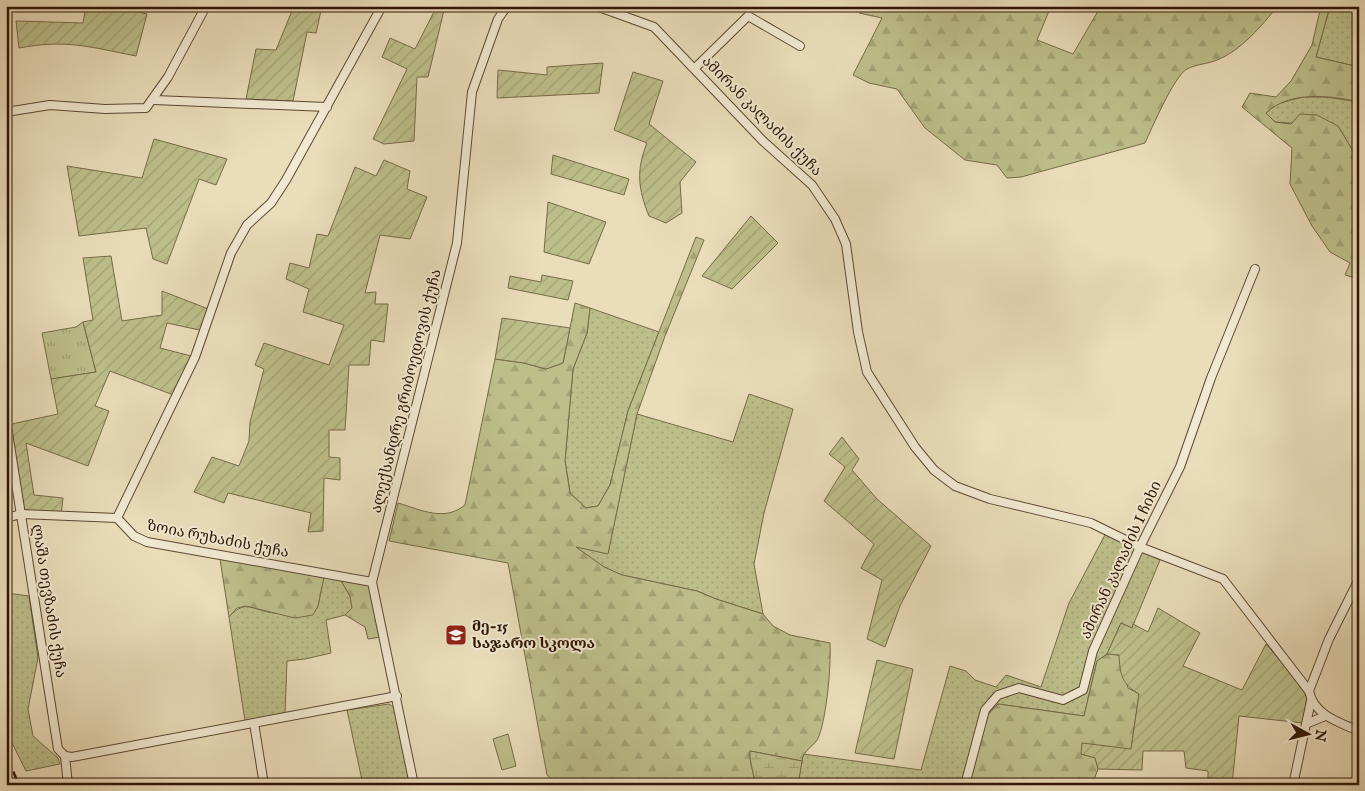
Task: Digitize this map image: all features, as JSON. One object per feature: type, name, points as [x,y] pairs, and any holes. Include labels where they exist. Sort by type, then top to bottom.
[{"type":"street","points":[[6,112],[50,105],[127,110],[146,108],[154,100],[206,6]]},
{"type":"street","points":[[6,518],[21,514],[117,518],[195,358],[231,253],[247,225],[271,203],[327,107],[382,6]]},
{"type":"street","name":"ალექსანდრე გრიბოედოვის ქუჩა","points":[[414,785],[372,582],[457,243],[472,92],[498,19],[507,6]]},
{"type":"street","name":"ამირან კალაძის ქუჩა","points":[[596,6],[654,28],[695,68],[763,141],[812,185],[835,219],[846,244],[858,332],[867,372],[914,447],[934,470],[956,486],[990,499],[1091,523],[1140,547],[1223,579],[1309,691],[1311,701]]},
{"type":"street","points":[[695,68],[748,16],[800,46]]},
{"type":"street","points":[[154,100],[327,107]]},
{"type":"street","name":"ამირან კალაძის I ჩიხი","points":[[966,785],[985,710],[998,695],[1020,688],[1063,700],[1083,690],[1093,651],[1140,547],[1180,467],[1211,378],[1255,270]]},
{"type":"street","name":"ლაშა თევზაძის ქუჩა","points":[[6,420],[58,750],[64,756],[68,785]]},
{"type":"street","name":"ზოია რუხაძის ქუჩა","points":[[117,518],[134,536],[147,542],[372,582]]},
{"type":"street","points":[[1309,691],[1329,639],[1359,579]]},
{"type":"street","points":[[64,756],[72,757],[397,696]]},
{"type":"street","points":[[1311,701],[1325,716],[1359,731]]},
{"type":"street","points":[[1293,785],[1311,701]]},
{"type":"street","points":[[1306,724],[1325,716]]},
{"type":"street","points":[[254,723],[264,785]]},
{"type":"green space","points":[[86,6],[113,6],[147,14],[136,56],[65,44],[36,45],[19,48],[16,21],[83,23]]},
{"type":"green space","points":[[294,6],[322,6],[316,33],[307,32],[293,101],[246,99],[256,49],[276,50]]},
{"type":"green space","points":[[437,6],[445,6],[428,77],[417,77],[414,141],[384,144],[373,139],[407,69],[382,57],[390,38],[415,49]]},
{"type":"green space","points":[[860,6],[1051,6],[1037,40],[1073,54],[1101,6],[1210,6],[1245,12],[1249,6],[1278,6],[1250,37],[1235,50],[1217,60],[1191,67],[1182,74],[1164,103],[1145,143],[1021,177],[1007,178],[997,165],[965,160],[925,128],[897,89],[869,83],[853,75],[882,18],[859,13]]},
{"type":"green space","points":[[1321,6],[1330,6],[1316,57],[1359,67],[1359,102],[1322,97],[1298,98],[1275,106],[1266,113],[1275,122],[1291,124],[1300,114],[1317,115],[1338,126],[1359,161],[1359,279],[1345,275],[1350,263],[1330,252],[1312,226],[1290,184],[1292,148],[1242,107],[1250,93],[1276,97],[1291,81],[1312,45]]},
{"type":"green space","points":[[1330,6],[1359,6],[1359,67],[1316,57]]},
{"type":"green space","points":[[603,63],[599,93],[497,98],[498,70],[547,75],[547,67]]},
{"type":"green space","points":[[633,72],[663,81],[649,124],[696,162],[680,182],[682,213],[666,223],[649,216],[642,197],[640,171],[647,143],[614,130]]},
{"type":"green space","points":[[1303,97],[1326,97],[1359,102],[1359,161],[1338,126],[1275,122],[1266,113],[1276,104]]},
{"type":"green space","points":[[154,139],[227,159],[216,185],[199,179],[167,264],[153,259],[146,228],[79,236],[67,166],[142,178]]},
{"type":"green space","points":[[553,155],[629,179],[624,195],[551,174]]},
{"type":"green space","points":[[384,160],[410,171],[407,189],[427,197],[410,239],[380,235],[365,293],[376,292],[375,304],[388,304],[384,342],[371,340],[369,365],[349,365],[345,430],[329,430],[329,457],[340,458],[340,480],[324,478],[323,531],[308,532],[311,513],[228,493],[224,503],[194,492],[212,457],[239,466],[249,441],[250,422],[264,369],[255,365],[264,343],[329,365],[344,325],[303,312],[309,289],[286,279],[290,263],[309,268],[317,234],[328,236],[355,167],[376,176]]},
{"type":"green space","points":[[548,202],[606,222],[589,264],[544,252]]},
{"type":"green space","points":[[751,216],[778,243],[732,289],[702,276]]},
{"type":"green space","points":[[696,237],[704,240],[665,336],[637,414],[608,554],[576,547],[604,567],[622,575],[697,591],[763,614],[773,626],[790,635],[830,643],[828,690],[822,727],[817,739],[805,753],[802,761],[750,751],[754,785],[681,783],[558,785],[547,775],[508,563],[389,541],[398,503],[441,514],[457,510],[465,505],[495,359],[524,363],[546,369],[563,363],[575,303],[590,308],[587,333],[573,369],[565,461],[570,493],[586,508],[598,506],[610,485],[628,411]]},
{"type":"green space","points":[[111,256],[122,321],[162,315],[162,291],[211,310],[204,331],[167,323],[160,348],[195,357],[176,396],[110,371],[95,406],[109,411],[88,466],[26,443],[34,495],[63,498],[61,516],[21,514],[7,425],[58,414],[51,379],[96,372],[83,322],[93,320],[83,258]]},
{"type":"green space","points":[[542,275],[573,281],[568,300],[508,288],[510,276],[541,282]]},
{"type":"green space","points":[[590,308],[659,332],[628,411],[610,485],[598,506],[586,508],[570,493],[565,461],[573,369],[587,333]]},
{"type":"green space","points":[[502,318],[570,328],[563,363],[546,369],[524,363],[495,359]]},
{"type":"green space","points":[[83,322],[96,372],[51,379],[42,333],[76,327]]},
{"type":"green space","points":[[749,394],[793,409],[764,513],[754,564],[763,614],[697,591],[622,575],[604,567],[574,546],[608,553],[637,414],[733,442]]},
{"type":"green space","points":[[842,437],[859,459],[852,470],[877,499],[931,546],[900,606],[885,647],[867,639],[882,580],[861,568],[874,544],[824,501],[845,467],[829,454]]},
{"type":"green space","points":[[1106,533],[1160,560],[1132,628],[1121,623],[1107,654],[1097,661],[1084,716],[998,704],[969,785],[798,785],[803,754],[921,770],[950,666],[966,671],[975,680],[996,687],[1006,675],[1041,687],[1069,603]]},
{"type":"green space","points":[[220,559],[324,577],[318,606],[313,615],[295,618],[246,606],[237,608],[229,617]]},
{"type":"green space","points":[[324,577],[340,579],[350,596],[352,608],[345,615],[326,620],[331,653],[287,661],[285,714],[245,721],[229,617],[235,611],[246,607],[275,613],[318,606]]},
{"type":"green space","points":[[340,579],[370,585],[381,637],[368,639],[365,627],[345,615],[352,608],[350,596]]},
{"type":"green space","points":[[6,593],[29,596],[38,658],[28,709],[33,736],[58,758],[60,764],[26,771],[6,731]]},
{"type":"green space","points":[[1158,608],[1200,633],[1183,666],[1242,690],[1266,644],[1297,680],[1307,697],[1303,723],[1239,716],[1232,785],[1208,785],[1208,771],[1186,768],[1184,751],[1143,751],[1142,770],[1098,769],[1095,758],[1081,754],[1082,743],[1131,749],[1139,694],[1125,683],[1120,668],[1119,655],[1107,654],[1121,623],[1132,628],[1133,624],[1148,632]]},
{"type":"green space","points":[[1107,654],[1119,655],[1128,688],[1139,694],[1131,750],[1081,754],[1096,758],[1098,769],[1092,785],[969,785],[984,719],[998,704],[1084,716],[1097,661]]},
{"type":"green space","points":[[877,660],[913,669],[894,759],[855,753]]},
{"type":"green space","points":[[389,704],[395,708],[410,785],[363,785],[347,710]]},
{"type":"green space","points":[[508,734],[516,766],[502,770],[493,739]]},
{"type":"green space","points":[[750,751],[802,761],[798,785],[754,785]]},
{"type":"railway","points":[[6,755],[19,785]]},
{"type":"place","name":"მე-15 საჯარო სკოლა","points":[[456,635]]}]
